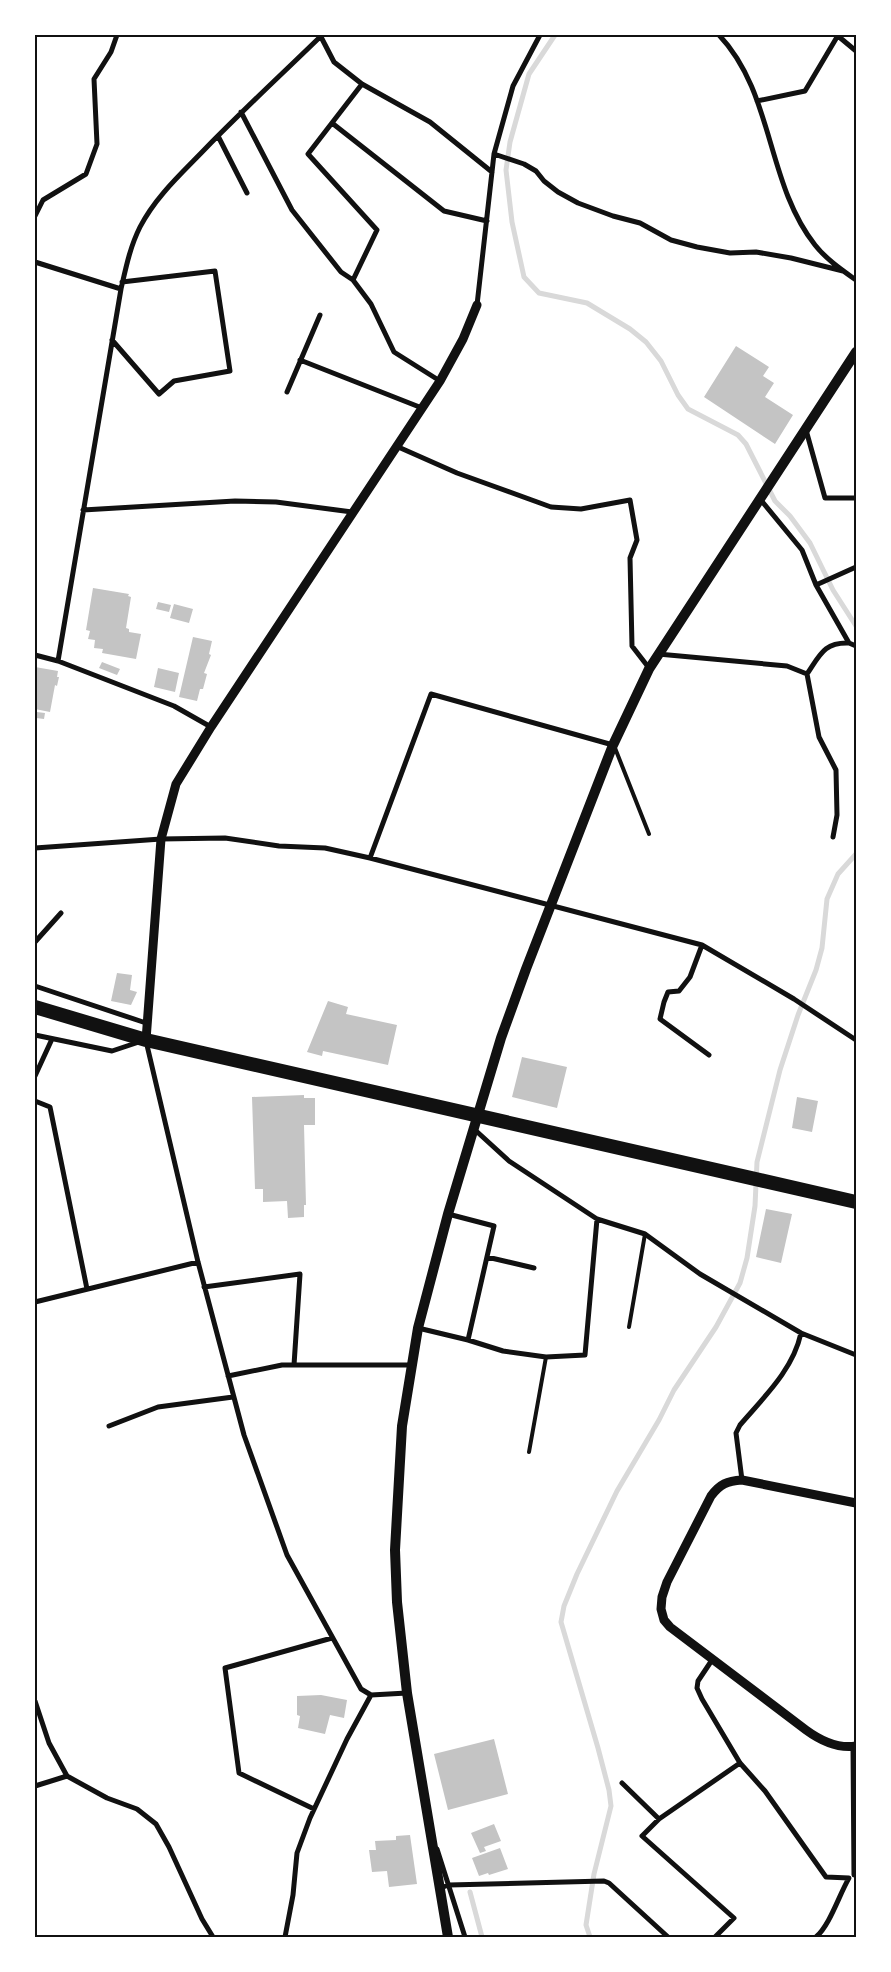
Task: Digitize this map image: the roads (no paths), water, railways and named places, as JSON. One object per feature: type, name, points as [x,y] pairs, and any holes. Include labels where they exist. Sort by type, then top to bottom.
[{"type":"highway","points":[[35,1007],[146,1040],[475,1121],[747,1177],[856,1202]]},
{"type":"main road","points":[[448,1937],[444,1886],[429,1824],[407,1693],[397,1602],[396,1550],[402,1426],[418,1328],[448,1214],[501,1038],[613,745],[658,654],[856,352]]},
{"type":"street","points":[[35,216],[43,200],[86,174],[97,144],[94,79],[111,52],[117,35]]},
{"type":"street","points":[[407,1693],[371,1695],[361,1689],[286,1555],[244,1435],[204,1287],[146,1040],[146,1022],[161,839],[176,784],[211,727],[440,381],[463,339],[477,305],[494,154],[514,86],[540,35]]},
{"type":"street","points":[[719,35],[742,65],[757,101],[790,204],[816,246],[856,280]]},
{"type":"street","points":[[58,661],[127,259],[133,242],[152,208],[167,188],[241,112],[320,36],[334,62],[362,84],[430,122],[492,172]]},
{"type":"street","points":[[757,101],[805,91],[838,36],[856,51]]},
{"type":"street","points":[[353,280],[377,230],[308,154],[362,84]]},
{"type":"street","points":[[241,112],[292,210],[341,272],[353,280],[371,304],[394,352],[440,381]]},
{"type":"street","points":[[332,124],[444,211],[486,221]]},
{"type":"street","points":[[218,136],[247,193]]},
{"type":"street","points":[[494,154],[514,160],[536,171],[544,181],[558,192],[578,203],[640,223],[671,240],[730,253],[756,252],[791,258],[844,271]]},
{"type":"street","points":[[35,262],[121,289]]},
{"type":"street","points":[[112,340],[159,394],[174,381],[230,371],[215,271],[122,282]]},
{"type":"street","points":[[287,392],[320,316]]},
{"type":"street","points":[[300,360],[422,408]]},
{"type":"street","points":[[806,430],[825,498],[856,498]]},
{"type":"street","points":[[396,446],[457,474],[550,507],[581,509],[630,500],[637,540],[630,558],[632,646],[649,669]]},
{"type":"street","points":[[761,498],[802,550],[849,643]]},
{"type":"street","points":[[83,510],[235,501],[276,502],[352,512]]},
{"type":"street","points":[[818,584],[856,566]]},
{"type":"street","points":[[833,837],[837,815],[836,770],[819,737],[807,674],[822,652],[835,643],[849,643],[856,646]]},
{"type":"street","points":[[658,654],[787,666],[807,674]]},
{"type":"street","points":[[35,655],[58,661],[174,706],[211,727]]},
{"type":"street","points":[[370,858],[431,694],[613,745]]},
{"type":"street","points":[[35,848],[161,839],[226,838],[279,846],[325,848],[370,858],[552,904],[702,945],[795,1000],[856,1040]]},
{"type":"street","points":[[35,942],[61,913]]},
{"type":"street","points":[[702,945],[690,977],[679,991],[668,992],[660,1019],[709,1055]]},
{"type":"street","points":[[35,986],[146,1022]]},
{"type":"street","points":[[35,1035],[112,1051],[146,1040]]},
{"type":"street","points":[[35,1076],[52,1039]]},
{"type":"street","points":[[35,1101],[50,1107],[87,1289]]},
{"type":"street","points":[[475,1121],[509,1161],[597,1219],[645,1234],[700,1274],[801,1333],[856,1355]]},
{"type":"street","points":[[448,1214],[494,1226],[468,1340]]},
{"type":"street","points":[[418,1328],[468,1340],[504,1352],[546,1357],[585,1355],[597,1219]]},
{"type":"street","points":[[487,1257],[534,1268]]},
{"type":"street","points":[[35,1302],[198,1262]]},
{"type":"street","points":[[204,1287],[300,1274],[294,1365]]},
{"type":"street","points":[[742,1480],[736,1433],[740,1425],[781,1376],[795,1355],[801,1333]]},
{"type":"street","points":[[228,1376],[282,1365],[411,1365]]},
{"type":"street","points":[[109,1426],[158,1407],[233,1396]]},
{"type":"street","points":[[816,1937],[826,1926],[840,1894],[853,1876],[854,1747],[841,1747],[816,1738],[712,1660],[670,1627],[663,1614],[662,1597],[667,1582],[711,1496],[718,1487],[729,1480],[742,1480],[856,1504]]},
{"type":"street","points":[[314,1809],[239,1773],[225,1668],[332,1638]]},
{"type":"street","points":[[712,1660],[698,1681],[697,1688],[702,1700],[740,1763],[765,1791],[826,1877],[853,1876]]},
{"type":"street","points":[[285,1937],[293,1895],[297,1853],[314,1809],[347,1739],[371,1695]]},
{"type":"street","points":[[35,1701],[49,1743],[67,1776],[107,1798],[137,1809],[156,1824],[169,1847],[202,1919],[213,1937]]},
{"type":"street","points":[[715,1937],[734,1918],[642,1836],[659,1819],[740,1763]]},
{"type":"street","points":[[35,1786],[67,1776]]},
{"type":"street","points":[[622,1783],[659,1819]]},
{"type":"street","points":[[465,1937],[444,1886],[604,1881],[609,1883],[668,1937]]},
{"type":"lane","points":[[613,745],[649,834]]},
{"type":"lane","points":[[630,1327],[645,1234]]},
{"type":"lane","points":[[529,1452],[546,1357]]},
{"type":"waterway","points":[[555,35],[529,74],[510,142],[506,170],[512,222],[524,277],[539,293],[587,303],[630,329],[646,342],[661,361],[678,395],[688,409],[738,435],[746,444],[775,501],[790,516],[810,543],[833,590],[856,626]]},
{"type":"waterway","points":[[590,1937],[586,1925],[594,1874],[611,1806],[609,1790],[598,1748],[561,1622],[564,1606],[577,1574],[617,1491],[659,1420],[674,1390],[716,1327],[740,1283],[747,1258],[755,1206],[757,1162],[780,1070],[798,1015],[816,970],[822,948],[827,899],[838,874],[856,854]]},
{"type":"waterway","points":[[470,1892],[482,1937]]}]
